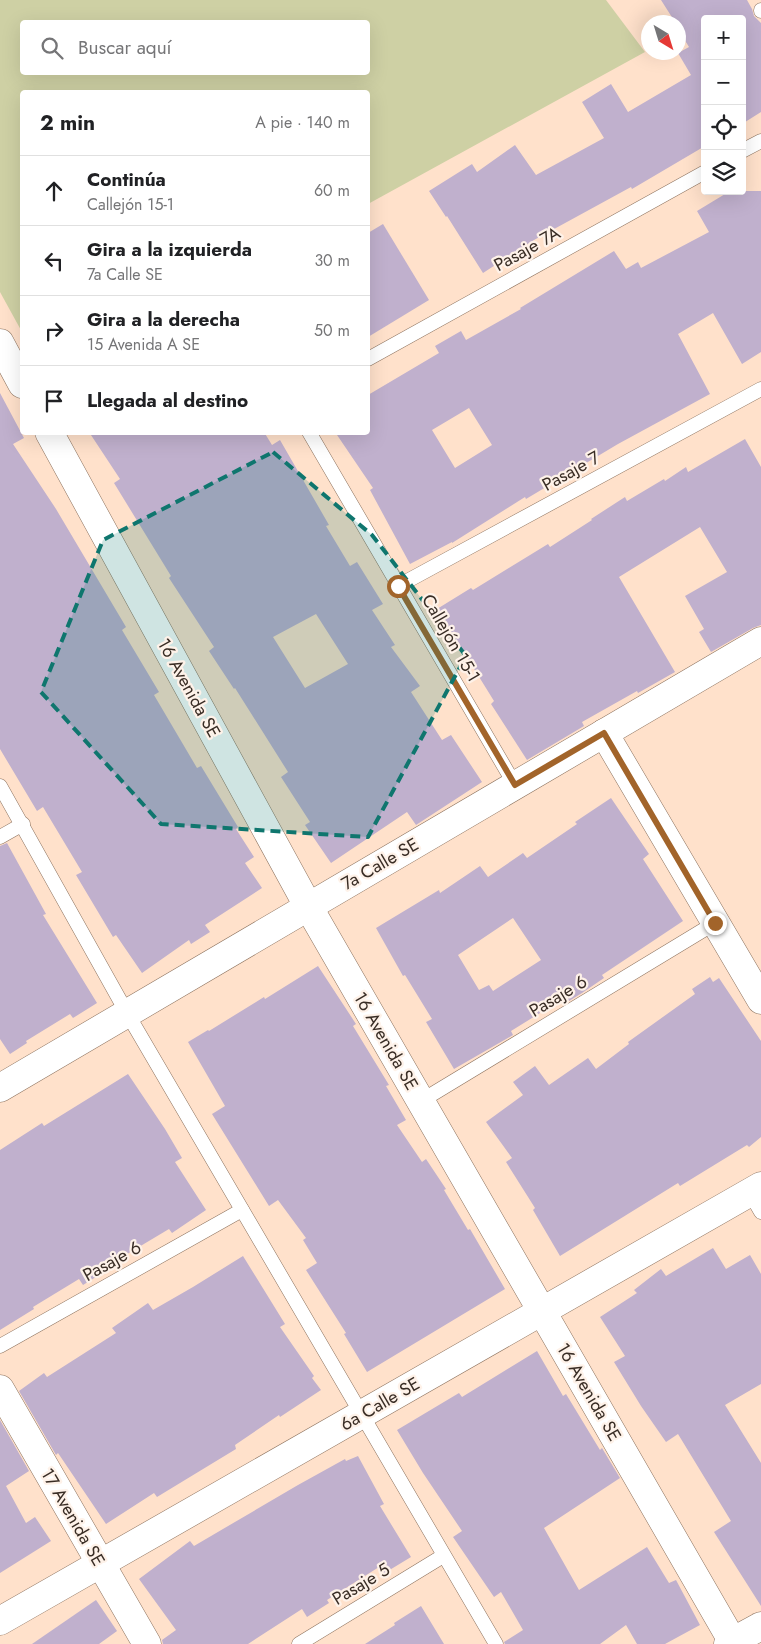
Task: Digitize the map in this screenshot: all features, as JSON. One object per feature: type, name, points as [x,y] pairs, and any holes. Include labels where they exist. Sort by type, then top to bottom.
[{"type":"street","points":[[0,343],[20,380]]},
{"type":"street","name":"16 Avenida SE","points":[[51,435],[308,906],[732,1643]]},
{"type":"street","name":"7a Calle SE","points":[[0,1088],[761,640]]},
{"type":"street","points":[[604,733],[761,1000]]},
{"type":"street","name":"6a Calle SE","points":[[0,1621],[542,1311],[757,1197]]},
{"type":"street","name":"17 Avenida SE","points":[[0,1390],[146,1644]]},
{"type":"street","points":[[732,1643],[761,1626]]},
{"type":"lane","points":[[745,150],[761,141]]},
{"type":"lane","name":"Pasaje 7A","points":[[370,358],[701,174]]},
{"type":"lane","name":"Pasaje 7","points":[[398,586],[761,389]]},
{"type":"lane","name":"Callejón 15-1","points":[[310,435],[515,785]]},
{"type":"lane","points":[[0,786],[23,824],[127,1013],[496,1644]]},
{"type":"lane","points":[[0,837],[23,824]]},
{"type":"lane","name":"Pasaje 6","points":[[421,1101],[715,923]]},
{"type":"lane","name":"Pasaje 6","points":[[0,1346],[242,1210]]},
{"type":"lane","name":"Pasaje 5","points":[[299,1644],[443,1556]]},
{"type":"highlighted area","points":[[273,452],[372,535],[466,656],[368,837],[161,824],[41,692],[103,540]]},
{"type":"green space","points":[[0,0],[606,0],[641,47],[641,54],[370,203],[370,90],[20,90],[20,328],[0,292]]},
{"type":"building","points":[[661,0],[747,0],[754,16],[761,23],[761,112],[746,121],[746,15],[701,15],[701,148],[632,189],[631,187],[534,240],[483,273],[429,191],[472,164],[477,172],[515,145],[536,175],[604,138],[582,102],[611,84],[628,112],[691,75],[682,60],[686,60],[686,49],[689,47],[686,42],[686,15],[671,15]]},
{"type":"building","points":[[746,191],[761,191],[761,352],[742,364],[713,313],[678,334],[710,394],[618,444],[526,499],[525,497],[452,543],[410,564],[370,490],[373,488],[337,435],[370,435],[370,394],[439,353],[435,346],[461,331],[466,340],[521,309],[614,251],[626,269],[638,262],[641,268],[709,232],[697,211],[723,195],[746,195]],"holes":[[[469,408],[492,445],[455,468],[432,430]]]},
{"type":"building","points":[[383,224],[429,300],[370,336],[370,232]]},
{"type":"building","points":[[0,393],[20,430],[20,435],[24,438],[13,444],[56,509],[126,627],[122,630],[159,692],[154,695],[197,768],[201,766],[254,857],[245,863],[262,888],[205,925],[210,932],[191,944],[189,940],[142,973],[116,935],[113,937],[76,875],[82,872],[43,807],[37,811],[0,749]]},
{"type":"building","points":[[91,435],[266,435],[272,445],[280,440],[329,525],[326,526],[350,566],[357,562],[383,604],[372,610],[395,645],[391,647],[420,686],[411,692],[442,740],[451,735],[482,782],[416,825],[407,812],[331,863],[305,825],[310,822],[281,777],[288,772],[235,688],[209,651],[214,647],[169,578],[171,576],[114,483],[120,479]],"holes":[[[316,614],[348,664],[305,688],[273,637]]]},
{"type":"building","points":[[745,439],[761,467],[761,625],[711,652],[699,632],[704,629],[685,596],[727,572],[700,527],[619,577],[675,672],[582,722],[584,726],[527,760],[491,704],[494,701],[437,609],[471,588],[473,590],[548,544],[550,547],[625,497],[627,501],[664,479],[665,481],[686,467],[688,472]]},
{"type":"building","points":[[611,798],[649,854],[643,859],[683,921],[602,975],[604,978],[582,993],[569,1001],[566,997],[511,1031],[513,1035],[454,1069],[426,1022],[432,1019],[405,975],[403,976],[376,928],[439,890],[440,893],[480,866],[488,877],[523,853],[527,858],[577,824],[575,822]],"holes":[[[513,918],[541,960],[493,991],[489,985],[479,990],[458,955]]]},
{"type":"building","points":[[7,843],[46,914],[43,915],[97,1003],[73,1018],[70,1014],[26,1041],[27,1043],[10,1054],[0,1039],[0,846]]},
{"type":"building","points":[[318,966],[356,1024],[353,1026],[389,1085],[386,1086],[406,1120],[397,1125],[422,1162],[426,1159],[446,1189],[444,1190],[468,1230],[470,1229],[505,1289],[367,1372],[344,1334],[346,1333],[306,1270],[317,1263],[303,1240],[306,1238],[278,1200],[269,1206],[212,1114],[225,1106],[188,1042],[264,997],[265,999]]},
{"type":"building","points":[[710,977],[713,982],[719,978],[761,1041],[761,1137],[749,1147],[747,1145],[680,1186],[678,1183],[560,1256],[533,1210],[535,1208],[506,1162],[512,1158],[486,1122],[523,1095],[513,1082],[535,1066],[549,1085],[588,1058],[596,1069],[629,1044],[628,1042],[695,994],[692,989]]},
{"type":"building","points":[[128,1074],[182,1158],[175,1162],[206,1210],[172,1233],[169,1229],[102,1269],[104,1272],[83,1285],[79,1279],[0,1330],[0,1150],[42,1123],[44,1126]]},
{"type":"building","points":[[713,1248],[726,1269],[750,1255],[761,1274],[761,1384],[725,1405],[761,1463],[761,1606],[714,1532],[731,1521],[678,1434],[666,1442],[641,1406],[614,1362],[625,1356],[600,1317],[637,1293],[634,1290],[661,1269],[666,1276]]},
{"type":"building","points":[[243,1256],[285,1324],[280,1327],[314,1376],[312,1378],[321,1390],[280,1417],[279,1415],[235,1445],[236,1449],[157,1497],[154,1493],[106,1524],[58,1453],[56,1455],[19,1391],[44,1373],[47,1377],[116,1333],[112,1328],[148,1303],[153,1310]]},
{"type":"building","points":[[537,1351],[563,1396],[566,1394],[600,1450],[602,1448],[620,1478],[544,1528],[579,1590],[647,1547],[669,1583],[676,1580],[700,1625],[665,1644],[637,1644],[626,1625],[600,1644],[505,1644],[504,1642],[523,1630],[501,1592],[494,1597],[453,1537],[462,1531],[397,1430],[459,1393],[462,1397]]},
{"type":"building","points":[[0,1420],[29,1471],[6,1486],[26,1523],[35,1517],[51,1541],[0,1573]]},
{"type":"building","points":[[358,1456],[384,1504],[380,1506],[411,1557],[383,1574],[379,1567],[327,1600],[329,1603],[307,1617],[302,1609],[248,1644],[163,1644],[162,1640],[176,1630],[139,1579],[190,1541],[194,1546],[345,1459],[346,1461]]},
{"type":"building","points":[[96,1600],[117,1631],[99,1644],[32,1644]]},
{"type":"building","points":[[421,1606],[444,1644],[365,1644],[395,1625],[394,1623]]},
{"type":"route","points":[[398,586],[515,785],[604,733],[715,923]]}]
